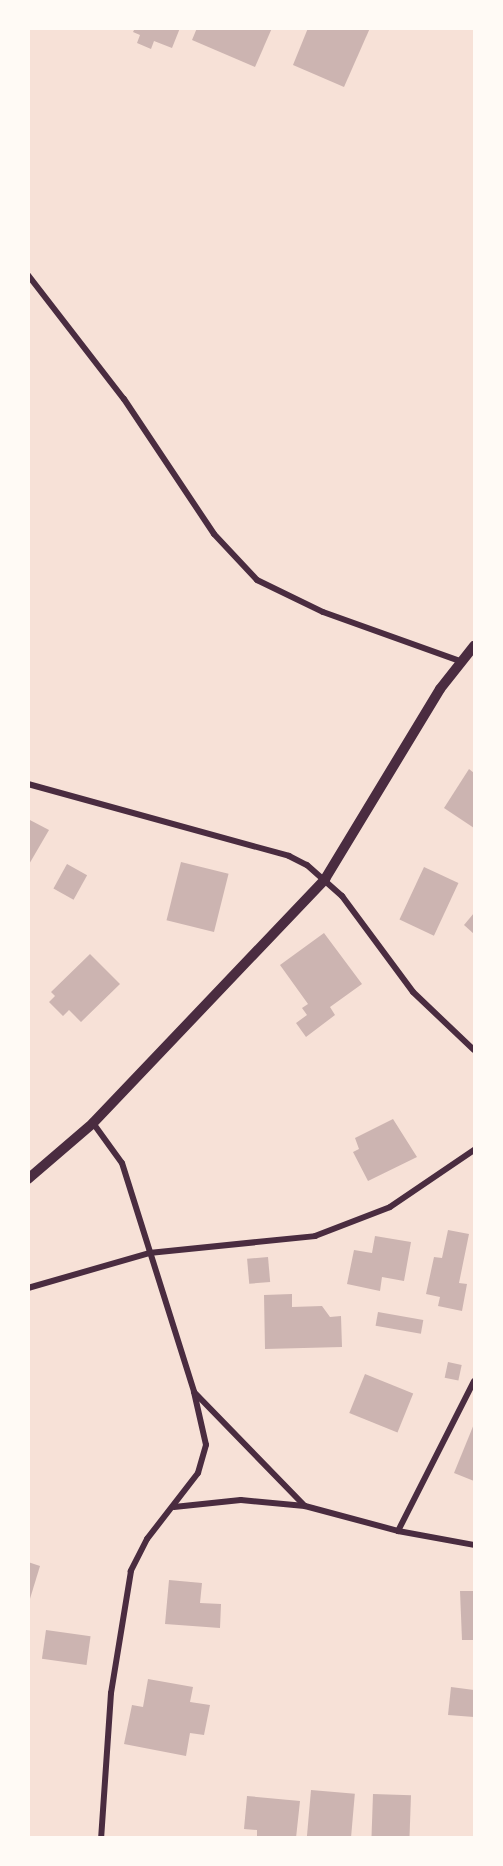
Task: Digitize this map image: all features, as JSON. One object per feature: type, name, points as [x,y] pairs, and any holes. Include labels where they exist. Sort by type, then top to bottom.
[{"type":"street","points":[[28,275],[124,399],[214,534],[257,580],[323,612],[460,662]]},
{"type":"street","points":[[28,1179],[93,1123],[325,879],[460,662],[474,646]]},
{"type":"street","points":[[28,784],[289,856],[325,879],[364,922],[413,992],[474,1050]]},
{"type":"street","points":[[93,1123],[122,1163],[194,1392],[206,1452],[198,1473],[136,1556],[128,1581],[111,1693],[101,1838]]},
{"type":"street","points":[[28,1288],[149,1253],[315,1236],[390,1207],[474,1150]]},
{"type":"street","points":[[398,1531],[474,1380]]},
{"type":"street","points":[[194,1392],[305,1506]]},
{"type":"street","points":[[174,1507],[242,1500],[305,1506],[398,1531],[474,1545]]},
{"type":"building","points":[[135,28],[180,28],[172,48],[154,41],[151,49],[137,43],[140,35],[133,32]]},
{"type":"building","points":[[197,28],[272,28],[255,67],[192,40]]},
{"type":"building","points":[[308,28],[370,28],[344,87],[293,65]]},
{"type":"building","points":[[469,769],[474,773],[474,828],[444,808]]},
{"type":"building","points":[[28,819],[49,830],[28,866]]},
{"type":"building","points":[[181,862],[229,874],[214,932],[166,920]]},
{"type":"building","points":[[67,864],[87,875],[74,900],[53,888]]},
{"type":"building","points":[[424,867],[458,883],[434,936],[399,920]]},
{"type":"building","points":[[474,913],[474,934],[464,925]]},
{"type":"building","points":[[324,933],[362,984],[330,1007],[335,1015],[306,1037],[296,1023],[307,1015],[302,1008],[308,1004],[280,965]]},
{"type":"building","points":[[90,954],[120,984],[81,1022],[69,1010],[63,1016],[49,1002],[55,996],[51,992]]},
{"type":"building","points":[[393,1119],[417,1157],[368,1181],[353,1152],[359,1149],[355,1138]]},
{"type":"building","points":[[448,1230],[469,1234],[459,1283],[467,1284],[462,1311],[438,1306],[440,1297],[426,1294],[434,1257],[442,1258]]},
{"type":"building","points":[[375,1236],[411,1242],[404,1281],[382,1277],[380,1291],[347,1284],[354,1250],[372,1253]]},
{"type":"building","points":[[268,1257],[270,1282],[249,1284],[247,1259]]},
{"type":"building","points":[[292,1294],[292,1307],[322,1306],[330,1317],[341,1316],[342,1347],[265,1349],[264,1295]]},
{"type":"building","points":[[378,1312],[423,1320],[421,1334],[376,1326]]},
{"type":"building","points":[[448,1362],[462,1365],[458,1381],[445,1378]]},
{"type":"building","points":[[365,1374],[413,1393],[397,1432],[349,1413]]},
{"type":"building","points":[[474,1424],[474,1481],[454,1473]]},
{"type":"building","points":[[28,1562],[40,1566],[29,1602],[28,1602]]},
{"type":"building","points":[[169,1580],[202,1583],[200,1603],[221,1604],[220,1628],[165,1624]]},
{"type":"building","points":[[460,1591],[474,1591],[474,1640],[462,1640]]},
{"type":"building","points":[[46,1630],[91,1636],[87,1665],[42,1659]]},
{"type":"building","points":[[148,1679],[193,1687],[190,1702],[210,1705],[204,1735],[190,1733],[186,1756],[124,1744],[132,1705],[143,1707]]},
{"type":"building","points":[[451,1687],[474,1690],[474,1717],[448,1715]]},
{"type":"building","points":[[311,1790],[355,1794],[351,1838],[307,1838]]},
{"type":"building","points":[[373,1794],[411,1795],[409,1838],[371,1838]]},
{"type":"building","points":[[247,1796],[300,1801],[296,1838],[257,1838],[257,1830],[244,1829]]}]
